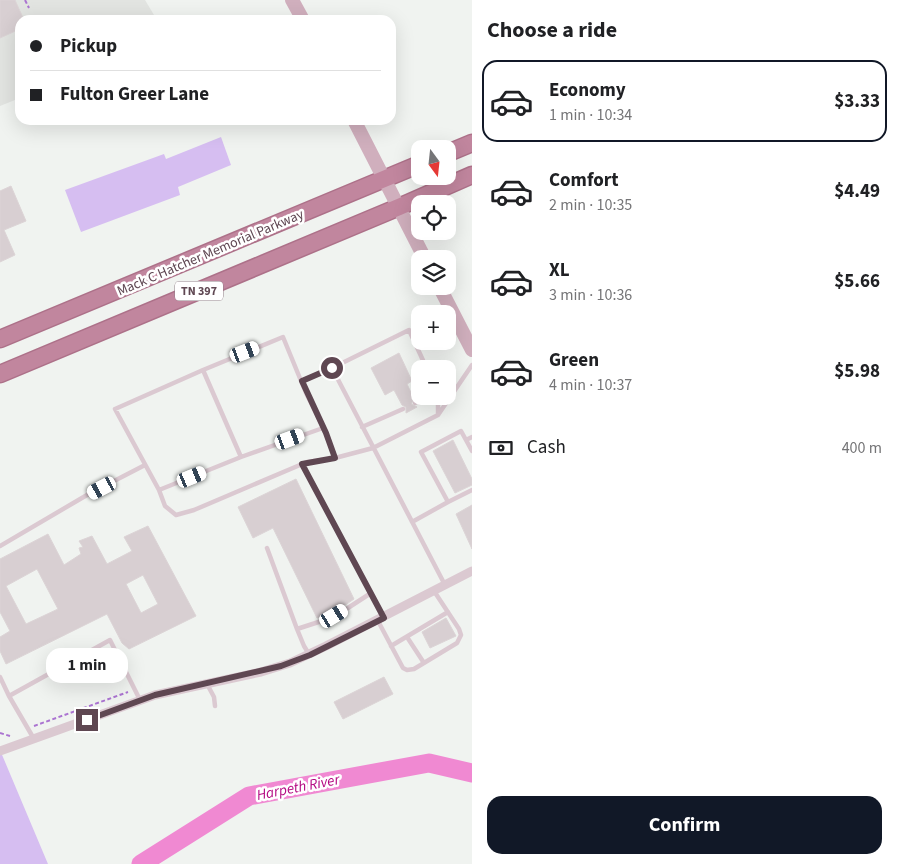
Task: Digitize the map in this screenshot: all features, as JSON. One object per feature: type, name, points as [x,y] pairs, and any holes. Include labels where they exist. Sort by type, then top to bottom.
[{"type":"highway","points":[[456,149],[472,142]]},
{"type":"highway","name":"Mack C Hatcher Memorial Parkway","points":[[0,339],[411,168]]},
{"type":"highway","name":"TN 397","points":[[0,374],[472,175]]},
{"type":"main road","points":[[292,0],[300,15]]},
{"type":"main road","points":[[357,125],[420,250]]},
{"type":"main road","points":[[444,295],[472,350]]},
{"type":"street","points":[[0,751],[140,700],[272,669],[310,655],[472,572]]},
{"type":"lane","points":[[302,381],[409,330],[423,360]]},
{"type":"lane","points":[[335,458],[283,338],[115,408],[159,490],[165,506],[176,515],[194,510],[302,464],[335,458],[380,445],[438,415],[472,365]]},
{"type":"lane","points":[[332,368],[445,585]]},
{"type":"lane","points":[[203,370],[241,457]]},
{"type":"lane","points":[[438,405],[438,415]]},
{"type":"lane","points":[[362,427],[403,409]]},
{"type":"lane","points":[[159,490],[241,457],[323,428]]},
{"type":"lane","points":[[448,502],[421,452],[461,431],[472,451]]},
{"type":"lane","points":[[466,440],[472,437]]},
{"type":"lane","points":[[302,464],[371,593],[391,646],[402,668],[407,670],[414,669],[457,643],[461,635],[434,591]]},
{"type":"lane","points":[[0,546],[88,495],[145,465]]},
{"type":"lane","points":[[412,522],[472,490]]},
{"type":"lane","points":[[267,548],[297,629],[310,655]]},
{"type":"lane","points":[[297,629],[334,616],[371,593]]},
{"type":"lane","points":[[391,646],[448,612]]},
{"type":"lane","points":[[407,637],[424,663]]},
{"type":"lane","points":[[8,696],[110,640],[140,700]]},
{"type":"lane","points":[[0,677],[8,696],[34,739]]},
{"type":"lane","points":[[207,684],[214,697],[215,706]]},
{"type":"path","points":[[25,0],[29,8]]},
{"type":"path","points":[[27,729],[135,690]]},
{"type":"path","points":[[0,733],[9,736],[15,734]]},
{"type":"shaded area","points":[[0,0],[145,0],[154,15],[15,15],[15,100],[0,106]]},
{"type":"shaded area","points":[[221,137],[231,165],[178,187],[180,195],[81,232],[65,190],[164,154],[166,159]]},
{"type":"shaded area","points":[[0,750],[48,864],[0,864]]},
{"type":"building","points":[[0,0],[15,0],[22,15],[15,15],[15,31],[0,38]]},
{"type":"building","points":[[11,186],[26,221],[4,230],[15,255],[0,262],[0,191]]},
{"type":"building","points":[[399,353],[411,379],[411,382],[407,384],[411,393],[411,405],[417,407],[406,413],[406,407],[402,405],[394,390],[385,395],[371,368]]},
{"type":"building","points":[[453,440],[472,479],[472,485],[455,493],[433,451]]},
{"type":"building","points":[[296,479],[354,599],[335,612],[317,618],[273,528],[253,538],[238,507]]},
{"type":"building","points":[[472,505],[472,549],[456,514]]},
{"type":"building","points":[[148,526],[196,616],[129,649],[122,643],[107,614],[6,664],[0,651],[0,637],[10,631],[0,612],[0,559],[48,534],[64,565],[81,554],[79,548],[83,547],[79,541],[92,536],[107,564],[132,551],[124,537]],"holes":[[[37,569],[58,609],[26,624],[6,586]],[[143,575],[158,604],[141,613],[126,584]]]},
{"type":"building","points":[[446,618],[456,636],[430,648],[422,632]]},
{"type":"building","points":[[384,677],[393,694],[343,719],[334,702]]},
{"type":"waterway","name":"Harpeth River","points":[[141,864],[249,796],[429,763],[472,773]]},
{"type":"route","points":[[87,720],[155,695],[281,666],[310,655],[384,618],[302,464],[335,458],[326,433],[302,381],[332,368]]}]
